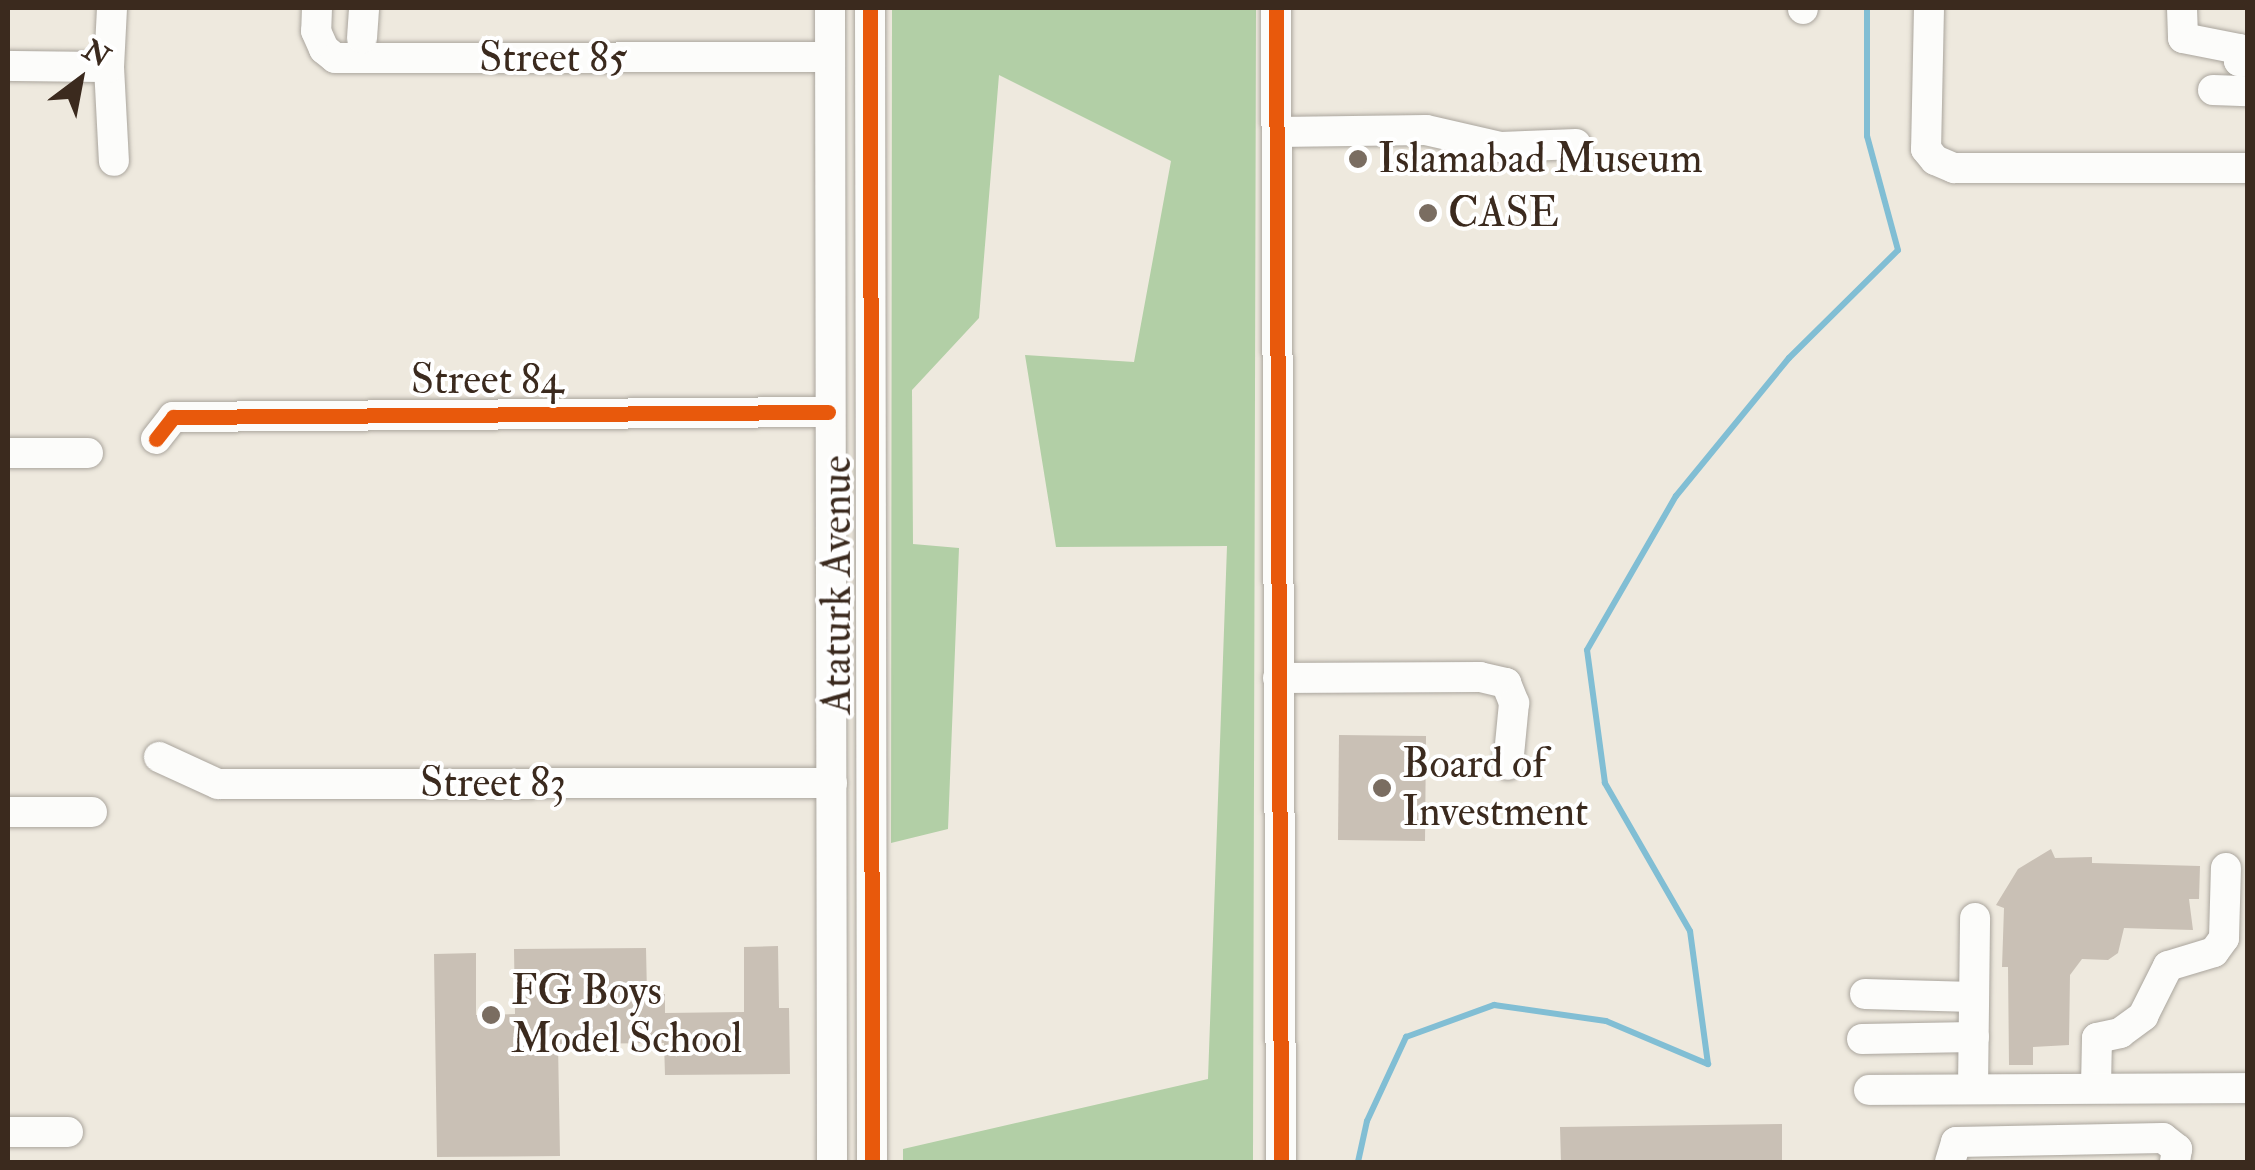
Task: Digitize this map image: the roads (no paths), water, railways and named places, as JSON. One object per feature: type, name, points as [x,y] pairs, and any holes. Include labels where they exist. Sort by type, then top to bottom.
[{"type":"street","points":[[112,8],[108,67],[114,161]]},
{"type":"street","name":"Street 85","points":[[317,8],[316,31],[324,49],[335,58],[830,58]]},
{"type":"street","points":[[362,38],[364,8]]},
{"type":"street","name":"Ataturk Avenue","points":[[830,8],[832,1162]]},
{"type":"street","name":"Ataturk Avenue","points":[[870,8],[872,1162]]},
{"type":"street","points":[[1276,8],[1281,1162]]},
{"type":"street","points":[[1929,8],[1926,149],[1934,160],[1954,168],[2248,168]]},
{"type":"street","points":[[2182,8],[2183,38],[2239,49],[2239,61],[2248,62]]},
{"type":"street","points":[[8,66],[108,67]]},
{"type":"street","points":[[2213,90],[2248,91]]},
{"type":"street","points":[[1278,132],[1426,130],[1501,147],[1576,144]]},
{"type":"street","name":"Street 84","points":[[156,439],[173,417],[828,412]]},
{"type":"street","points":[[8,453],[88,453]]},
{"type":"street","points":[[1278,678],[1480,677],[1506,683],[1514,703],[1508,765]]},
{"type":"street","name":"Street 83","points":[[159,757],[218,784],[832,783]]},
{"type":"street","points":[[8,812],[92,812]]},
{"type":"street","points":[[832,870],[872,868]]},
{"type":"street","points":[[2096,1086],[2097,1038],[2120,1032],[2143,1016],[2168,966],[2214,952],[2224,938],[2226,868]]},
{"type":"street","points":[[1973,1088],[1975,918]]},
{"type":"street","points":[[1866,994],[1974,997]]},
{"type":"street","points":[[1862,1038],[1974,1038]]},
{"type":"street","points":[[1869,1090],[2248,1088]]},
{"type":"street","points":[[8,1132],[68,1132]]},
{"type":"street","points":[[1950,1162],[1956,1142],[2163,1138],[2177,1148],[2175,1162]]},
{"type":"waterway","points":[[1358,1162],[1367,1121],[1406,1037],[1494,1005],[1606,1021],[1708,1064],[1690,931],[1605,783],[1587,650],[1676,496],[1789,358],[1898,250],[1867,136],[1867,8]]},
{"type":"place","name":"Islamabad Museum","points":[[1358,159]]},
{"type":"place","name":"CASE","points":[[1428,213]]},
{"type":"place","name":"Board of Investment","points":[[1382,788]]},
{"type":"place","name":"FG Boys Model School","points":[[491,1015]]}]
